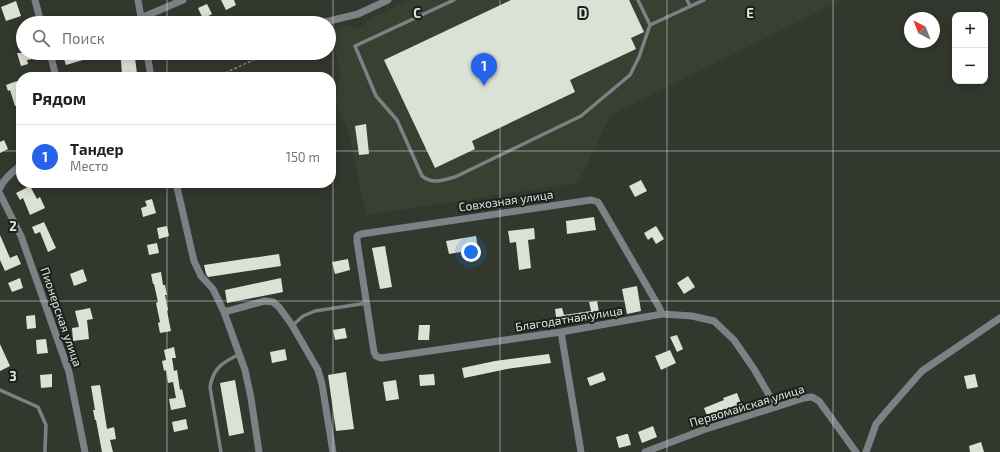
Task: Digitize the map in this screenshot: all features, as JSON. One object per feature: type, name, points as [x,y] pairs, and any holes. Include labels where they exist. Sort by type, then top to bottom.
[{"type":"street","points":[[35,0],[40,16]]},
{"type":"street","points":[[138,0],[140,16]]},
{"type":"street","points":[[151,16],[183,0]]},
{"type":"street","points":[[336,19],[358,14],[388,0]]},
{"type":"street","points":[[52,60],[55,72]]},
{"type":"street","points":[[148,60],[150,72]]},
{"type":"street","points":[[0,188],[1,184],[16,169]]},
{"type":"street","points":[[177,188],[194,262],[201,276],[213,289],[224,312],[245,370],[251,398],[259,452]]},
{"type":"street","name":"Пионерская улица","points":[[0,194],[21,236],[69,372],[85,452]]},
{"type":"street","name":"Совхозная улица","points":[[366,303],[357,241],[357,236],[361,234],[591,200],[598,202],[662,314]]},
{"type":"street","points":[[224,312],[265,301],[273,302],[279,307],[292,325],[318,370],[322,384],[333,452]]},
{"type":"street","name":"Благодатная улица","points":[[366,303],[374,352],[376,356],[380,358],[561,332],[662,314],[692,316],[714,321],[734,340],[754,369],[776,407]]},
{"type":"street","points":[[866,452],[876,424],[922,371],[1000,318]]},
{"type":"street","points":[[561,332],[581,452]]},
{"type":"street","name":"Первомайская улица","points":[[645,452],[703,430],[804,398],[812,397],[819,401],[856,452]]},
{"type":"lane","points":[[454,0],[355,46],[376,96],[397,120],[422,176],[428,180],[437,182],[455,177],[581,116],[630,75],[639,57],[650,25],[638,0]]},
{"type":"lane","points":[[687,0],[690,6]]},
{"type":"lane","points":[[650,25],[704,0]]},
{"type":"lane","points":[[292,325],[302,316],[314,311],[366,303]]},
{"type":"lane","points":[[222,452],[210,387],[212,377],[218,368],[227,360],[240,354]]},
{"type":"lane","points":[[0,390],[38,407],[46,425],[44,448],[46,452]]},
{"type":"path","points":[[227,72],[253,60]]},
{"type":"shaded area","points":[[410,0],[843,0],[611,115],[578,183],[366,215],[349,133],[336,102],[341,75],[336,54],[336,28],[350,25],[353,30],[367,24],[366,20]]},
{"type":"building","points":[[221,0],[234,0],[236,5],[226,10]]},
{"type":"building","points":[[511,0],[629,0],[644,32],[631,38],[636,49],[570,80],[575,92],[472,141],[475,149],[435,168],[384,60]]},
{"type":"building","points":[[16,1],[21,16],[16,16],[16,18],[6,21],[1,7]]},
{"type":"building","points":[[207,4],[212,14],[208,16],[202,16],[198,8]]},
{"type":"building","points":[[19,60],[27,60],[28,64],[21,66]]},
{"type":"building","points":[[64,60],[83,60],[66,65]]},
{"type":"building","points":[[121,60],[135,60],[137,72],[122,72]]},
{"type":"building","points":[[16,81],[16,106],[10,90],[8,91],[6,85]]},
{"type":"building","points":[[366,124],[369,154],[359,155],[355,126]]},
{"type":"building","points":[[4,140],[8,149],[0,153],[0,142]]},
{"type":"building","points":[[641,180],[647,191],[635,197],[629,186]]},
{"type":"building","points":[[26,188],[31,188],[37,199],[40,197],[45,208],[30,215],[23,198],[20,200],[16,193]]},
{"type":"building","points":[[152,199],[156,213],[143,217],[141,208],[147,206],[145,201]]},
{"type":"building","points":[[594,217],[596,230],[567,234],[566,221]]},
{"type":"building","points":[[44,222],[56,248],[48,252],[40,232],[35,234],[32,227]]},
{"type":"building","points":[[167,226],[169,236],[159,239],[157,228]]},
{"type":"building","points":[[656,226],[664,239],[656,244],[652,237],[648,240],[644,233]]},
{"type":"building","points":[[534,228],[535,239],[528,240],[531,268],[519,270],[516,242],[510,243],[508,231]]},
{"type":"building","points":[[0,235],[10,258],[17,255],[21,264],[5,271],[0,260]]},
{"type":"building","points":[[476,236],[478,249],[449,254],[446,241]]},
{"type":"building","points":[[157,243],[159,253],[149,255],[147,245]]},
{"type":"building","points":[[385,246],[392,287],[380,289],[372,248]]},
{"type":"building","points":[[279,254],[281,266],[208,277],[204,265]]},
{"type":"building","points":[[348,259],[350,270],[335,274],[332,262]]},
{"type":"building","points":[[83,269],[87,281],[74,286],[70,274]]},
{"type":"building","points":[[161,272],[163,285],[165,285],[167,295],[165,295],[171,331],[160,333],[158,323],[160,322],[156,303],[158,302],[151,274]]},
{"type":"building","points":[[688,276],[695,287],[684,294],[677,283]]},
{"type":"building","points":[[20,278],[23,288],[12,292],[8,283]]},
{"type":"building","points":[[281,278],[283,292],[227,303],[225,290]]},
{"type":"building","points":[[637,286],[641,311],[627,314],[622,289]]},
{"type":"building","points":[[597,301],[600,317],[557,324],[555,309],[562,308],[564,315],[591,311],[589,302]]},
{"type":"building","points":[[90,308],[93,319],[87,320],[89,339],[73,341],[72,328],[79,327],[75,311]]},
{"type":"building","points":[[35,315],[36,328],[27,329],[26,316]]},
{"type":"building","points":[[419,325],[430,325],[429,340],[418,340]]},
{"type":"building","points":[[345,328],[347,338],[335,340],[333,330]]},
{"type":"building","points":[[677,335],[683,349],[677,352],[670,337]]},
{"type":"building","points":[[46,339],[48,353],[37,354],[36,340]]},
{"type":"building","points":[[0,344],[10,366],[0,371]]},
{"type":"building","points":[[174,347],[176,358],[172,358],[174,371],[177,370],[180,390],[182,389],[186,407],[171,410],[169,399],[176,398],[173,382],[168,383],[166,370],[164,371],[162,361],[166,360],[164,350]]},
{"type":"building","points":[[285,349],[287,360],[272,363],[270,352]]},
{"type":"building","points":[[670,350],[676,363],[661,370],[655,356]]},
{"type":"building","points":[[549,354],[551,363],[507,369],[464,378],[462,368],[495,361]]},
{"type":"building","points":[[346,372],[354,429],[336,431],[328,375]]},
{"type":"building","points":[[603,372],[606,380],[590,386],[587,378]]},
{"type":"building","points":[[52,374],[52,387],[41,388],[40,375]]},
{"type":"building","points":[[434,374],[435,385],[420,386],[419,375]]},
{"type":"building","points":[[975,374],[978,387],[967,389],[964,376]]},
{"type":"building","points":[[235,380],[244,433],[229,436],[220,383]]},
{"type":"building","points":[[396,380],[399,399],[386,401],[383,382]]},
{"type":"building","points":[[100,385],[107,429],[114,427],[116,439],[110,440],[113,452],[102,452],[93,410],[95,410],[91,386]]},
{"type":"building","points":[[737,393],[742,406],[722,414],[723,416],[709,421],[704,408],[724,400],[723,398]]},
{"type":"building","points":[[186,419],[188,429],[174,432],[172,422]]},
{"type":"building","points":[[653,426],[657,437],[642,443],[638,432]]},
{"type":"building","points":[[628,434],[631,445],[619,448],[616,437]]},
{"type":"building","points":[[981,442],[984,452],[970,452],[969,446]]},
{"type":"place","name":"Тандер","points":[[484,86]]}]
